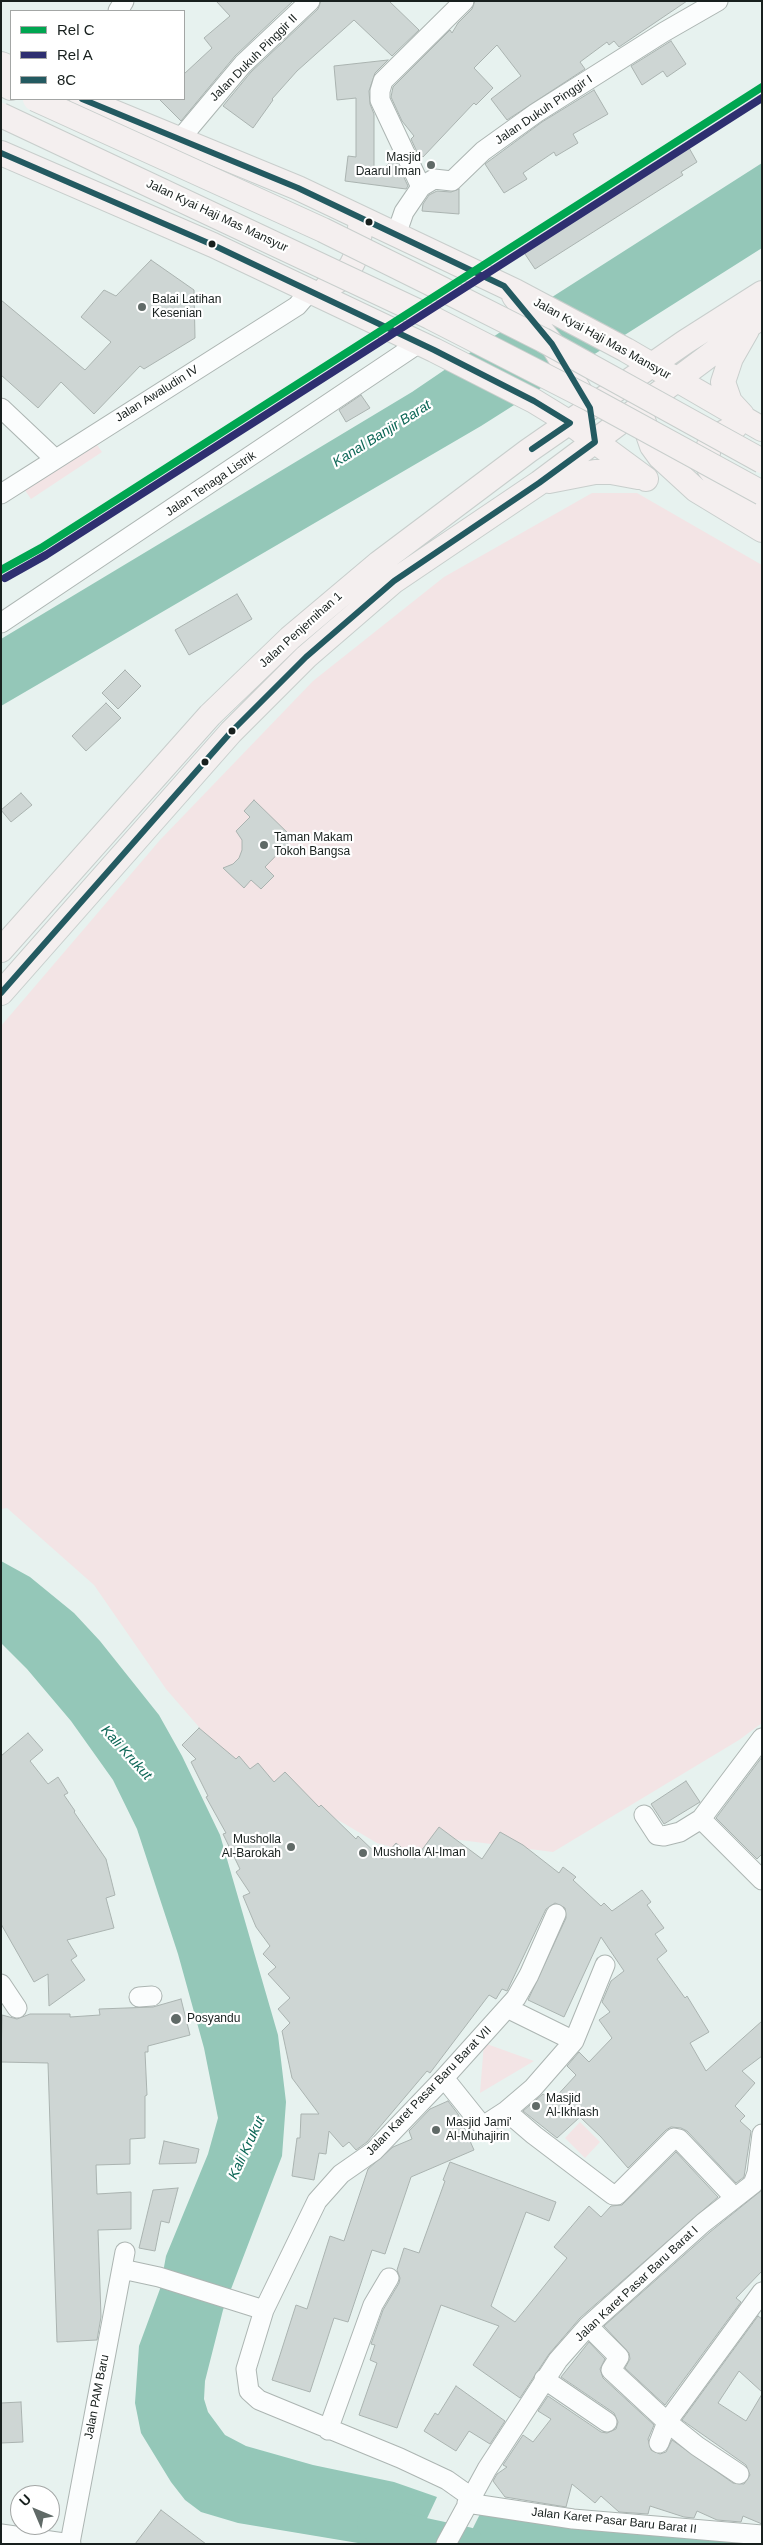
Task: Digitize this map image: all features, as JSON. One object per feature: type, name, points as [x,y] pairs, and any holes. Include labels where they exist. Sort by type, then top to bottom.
[{"type":"main road","points":[[37,100],[323,230],[442,289],[552,344],[762,461]]},
{"type":"main road","points":[[84,100],[298,188],[504,286],[531,307],[578,387],[590,408],[595,442]]},
{"type":"main road","name":"Jalan Kyai Haji Mas Mansyur","points":[[1,115],[430,317],[590,399],[762,493]]},
{"type":"main road","points":[[1,153],[213,245],[427,346],[534,401],[570,423],[646,479]]},
{"type":"main road","points":[[310,291],[325,288],[339,280],[351,266],[358,252],[361,236],[358,217]]},
{"type":"main road","name":"Jalan Penjernihan 1","points":[[1,950],[210,715],[297,632],[379,563],[528,451],[645,370],[762,293]]},
{"type":"main road","name":"Jalan Kyai Haji Mas Mansyur","points":[[531,307],[626,350],[645,370],[676,379],[757,426]]},
{"type":"main road","points":[[757,319],[731,358],[723,382],[730,402],[757,426]]},
{"type":"main road","name":"Jalan Penjernihan 1","points":[[1,993],[160,815],[231,732],[306,657],[394,581],[540,483],[757,319]]},
{"type":"main road","name":"Jalan Kyai Haji Mas Mansyur","points":[[645,370],[640,408],[652,446],[696,490],[762,530]]},
{"type":"main road","points":[[757,426],[726,431],[714,439],[707,452],[707,460],[709,468],[720,482],[762,508]]},
{"type":"main road","points":[[540,483],[595,472],[626,474],[696,490]]},
{"type":"main road","points":[[161,769],[183,788]]},
{"type":"main road","points":[[137,796],[160,815]]},
{"type":"street","name":"Jalan Dukuh Pinggir II","points":[[180,139],[243,64],[310,1]]},
{"type":"street","points":[[396,235],[404,212],[421,187],[380,100],[380,91],[383,81],[464,1]]},
{"type":"street","name":"Jalan Dukuh Pinggir I","points":[[421,187],[434,179],[452,181],[483,151],[536,114],[664,32],[718,1]]},
{"type":"street","name":"Jalan Awaludin IV","points":[[1,494],[297,306],[310,291]]},
{"type":"street","name":"Jalan Tenaga Listrik","points":[[1,623],[427,346]]},
{"type":"street","points":[[1,408],[55,459]]},
{"type":"street","points":[[644,1815],[657,1835],[664,1836],[680,1832],[701,1820],[762,1738]]},
{"type":"street","points":[[701,1820],[762,1880]]},
{"type":"street","name":"Jalan Karet Pasar Baru Barat VII","points":[[468,2503],[447,2480],[400,2458],[259,2400],[249,2391],[246,2370],[264,2310],[317,2201],[328,2186],[374,2151],[444,2078],[507,2008],[529,1975],[556,1914]]},
{"type":"street","points":[[444,2078],[480,2123],[486,2124],[506,2111],[533,2088],[574,2041],[605,1965]]},
{"type":"street","points":[[1,1984],[17,2008]]},
{"type":"street","points":[[507,2008],[574,2041]]},
{"type":"street","points":[[506,2111],[534,2135],[613,2195],[617,2195],[674,2138],[679,2139],[735,2198]]},
{"type":"street","name":"Jalan Karet Pasar Baru Barat I","points":[[446,2544],[468,2503],[544,2379],[588,2326],[703,2223],[753,2184],[759,2174],[762,2134]]},
{"type":"street","name":"Jalan PAM Baru","points":[[70,2543],[124,2260],[159,2277],[264,2310]]},
{"type":"street","points":[[328,2430],[373,2305],[389,2278]]},
{"type":"street","points":[[658,2442],[667,2422],[762,2292]]},
{"type":"street","points":[[588,2326],[619,2357],[611,2370],[667,2422],[698,2446],[740,2474]]},
{"type":"street","points":[[544,2379],[607,2422]]},
{"type":"street","name":"Jalan Karet Pasar Baru Barat II","points":[[468,2503],[573,2519],[762,2535]]},
{"type":"street","points":[[1,2534],[70,2543]]},
{"type":"shaded area","points":[[93,439],[102,452],[31,499],[22,486]]},
{"type":"shaded area","points":[[592,493],[637,493],[762,565],[762,1723],[739,1740],[553,1852],[437,1837],[416,1854],[377,1843],[240,1762],[211,1741],[166,1689],[94,1585],[7,1508],[1,1509],[1,1026],[160,840],[313,681],[444,577]]},
{"type":"shaded area","points":[[484,2043],[534,2061],[480,2093]]},
{"type":"shaded area","points":[[580,2122],[600,2142],[585,2158],[565,2138]]},
{"type":"water","name":"Kanal Banjir Barat","points":[[762,163],[762,248],[481,426],[1,706],[1,639],[412,392],[549,299]]},
{"type":"water","points":[[1,1561],[30,1577],[74,1613],[100,1641],[159,1715],[182,1756],[220,1835],[278,2035],[286,2102],[282,2156],[223,2310],[205,2381],[204,2399],[208,2412],[225,2435],[246,2446],[313,2465],[394,2482],[437,2497],[415,2544],[364,2544],[238,2523],[201,2512],[185,2500],[171,2482],[141,2433],[135,2403],[139,2346],[160,2289],[166,2256],[208,2154],[218,2118],[204,2048],[178,1954],[137,1829],[113,1780],[71,1721],[27,1669],[1,1643]]},
{"type":"water","points":[[481,2512],[762,2544],[465,2544]]},
{"type":"building","points":[[216,1],[293,1],[235,56],[181,121],[160,100],[185,100],[185,73],[212,48],[204,38],[230,16]]},
{"type":"building","points":[[321,1],[389,1],[419,30],[392,56],[354,20],[297,71],[272,99],[253,128],[223,106],[251,72],[318,9]]},
{"type":"building","points":[[475,1],[687,1],[619,47],[614,41],[609,45],[607,42],[580,62],[585,69],[507,120],[491,99],[521,76],[497,45],[474,68],[493,88],[476,105],[474,103],[423,157],[417,152],[411,139],[414,136],[402,121],[391,97],[393,87],[450,30],[452,33],[458,23],[472,9]]},
{"type":"building","points":[[671,41],[686,64],[667,77],[663,71],[642,85],[631,66]]},
{"type":"building","points":[[388,60],[375,73],[369,91],[370,104],[374,114],[374,178],[390,162],[397,163],[408,186],[406,189],[345,181],[348,156],[356,157],[356,98],[337,100],[334,66]]},
{"type":"building","points":[[594,90],[608,114],[573,134],[578,143],[556,156],[554,152],[523,173],[527,179],[504,193],[485,164],[542,122]]},
{"type":"building","points":[[688,146],[697,162],[681,172],[683,175],[535,269],[523,251]]},
{"type":"building","points":[[459,189],[459,214],[422,211],[423,204],[429,195],[437,191],[451,192]]},
{"type":"building","points":[[151,260],[194,290],[195,338],[144,369],[140,366],[94,414],[61,382],[38,408],[1,375],[1,300],[85,370],[111,342],[81,317],[104,290],[116,296]]},
{"type":"building","points":[[361,395],[370,408],[346,422],[339,410]]},
{"type":"building","points":[[237,594],[252,619],[189,655],[175,630]]},
{"type":"building","points":[[125,670],[141,686],[118,709],[102,693]]},
{"type":"building","points":[[106,703],[121,718],[86,751],[72,736]]},
{"type":"building","points":[[21,793],[32,805],[11,822],[1,810]]},
{"type":"building","name":"Taman Makam Tokoh Bangsa","points":[[254,800],[293,838],[265,867],[274,876],[261,889],[251,880],[244,888],[223,868],[233,864],[239,858],[242,850],[242,840],[236,831],[250,817],[244,811]]},
{"type":"building","points":[[199,1728],[236,1759],[239,1756],[250,1769],[258,1763],[274,1782],[285,1772],[319,1807],[321,1805],[356,1839],[358,1836],[382,1859],[396,1843],[415,1859],[439,1827],[482,1859],[500,1832],[523,1845],[559,1873],[563,1867],[576,1877],[573,1880],[601,1906],[604,1903],[612,1911],[642,1890],[651,1902],[647,1905],[664,1928],[655,1934],[667,1951],[657,1959],[685,1998],[687,1996],[709,2032],[690,2043],[706,2071],[762,2021],[762,2056],[742,2071],[755,2083],[735,2106],[745,2116],[740,2121],[751,2131],[744,2177],[736,2183],[687,2131],[681,2128],[671,2127],[666,2130],[628,2168],[601,2137],[580,2117],[557,2138],[523,2111],[543,2094],[553,2100],[576,2075],[567,2066],[579,2052],[589,2062],[612,2038],[599,2020],[610,2012],[602,2002],[611,1981],[624,1971],[601,1937],[564,2017],[528,2000],[566,1918],[565,1908],[555,1903],[546,1909],[507,1991],[502,1989],[496,1999],[489,1995],[430,2073],[427,2071],[367,2142],[356,2150],[349,2142],[343,2147],[329,2131],[326,2154],[319,2153],[314,2180],[292,2176],[297,2138],[300,2138],[301,2114],[319,2114],[292,2078],[282,2031],[290,2023],[278,2009],[290,1998],[268,1974],[276,1967],[263,1954],[270,1946],[256,1927],[243,1896],[250,1893],[236,1872],[240,1869],[223,1834],[226,1833],[206,1797],[208,1796],[191,1762],[196,1759],[182,1745]]},
{"type":"building","points":[[28,1733],[43,1750],[30,1761],[48,1784],[58,1777],[68,1793],[64,1795],[106,1859],[115,1895],[106,1898],[114,1928],[67,1940],[77,1956],[71,1960],[85,1980],[49,2006],[48,1974],[34,1982],[1,1924],[1,1756]]},
{"type":"building","points":[[762,1757],[762,1854],[757,1859],[716,1818]]},
{"type":"building","points":[[686,1781],[700,1802],[664,1824],[651,1804]]},
{"type":"building","points":[[181,1999],[190,2035],[148,2046],[148,2052],[145,2052],[147,2095],[145,2096],[145,2138],[130,2139],[130,2164],[96,2165],[97,2194],[131,2192],[131,2229],[98,2230],[101,2317],[97,2340],[57,2342],[48,2063],[1,2062],[2,2015],[17,2019],[30,2014],[70,2014],[70,2017],[100,2015],[99,2009],[153,2007]]},
{"type":"building","points":[[448,2101],[458,2114],[474,2150],[411,2177],[385,2254],[372,2250],[348,2322],[334,2318],[310,2392],[272,2380],[296,2305],[307,2309],[330,2236],[344,2241],[368,2169],[393,2147],[412,2139],[409,2131],[430,2109]]},
{"type":"building","points":[[164,2141],[199,2149],[196,2163],[159,2164]]},
{"type":"building","points":[[676,2152],[718,2197],[580,2318],[549,2354],[520,2398],[473,2365],[499,2326],[441,2305],[397,2428],[359,2415],[377,2363],[370,2360],[375,2345],[371,2344],[383,2310],[399,2283],[400,2278],[397,2270],[404,2248],[419,2253],[450,2162],[556,2202],[549,2221],[526,2212],[491,2306],[515,2322],[567,2258],[554,2247],[589,2206],[601,2217],[611,2206],[622,2205]]},
{"type":"building","points":[[178,2188],[169,2223],[161,2221],[155,2251],[139,2248],[153,2190]]},
{"type":"building","points":[[762,2190],[762,2271],[736,2298],[741,2302],[665,2405],[625,2368],[630,2359],[629,2353],[604,2326],[710,2232]]},
{"type":"building","points":[[758,2316],[762,2319],[762,2392],[739,2371],[718,2403],[746,2421],[762,2394],[762,2524],[743,2516],[741,2522],[717,2520],[697,2511],[694,2518],[684,2517],[650,2506],[648,2514],[619,2512],[601,2496],[595,2503],[572,2484],[566,2507],[505,2497],[493,2481],[497,2474],[507,2467],[503,2465],[523,2435],[533,2442],[551,2419],[538,2411],[548,2396],[601,2432],[607,2433],[616,2429],[618,2422],[614,2413],[561,2377],[589,2342],[605,2359],[600,2369],[603,2378],[654,2425],[648,2439],[651,2450],[660,2454],[666,2452],[672,2440],[733,2483],[744,2484],[750,2475],[746,2465],[682,2420]]},
{"type":"building","points":[[456,2386],[505,2421],[490,2444],[469,2431],[456,2451],[424,2431],[435,2413],[438,2415]]},
{"type":"building","points":[[21,2402],[23,2442],[1,2443],[1,2403]]},
{"type":"building","points":[[161,2510],[206,2544],[135,2544]]},
{"type":"waterway","name":"Kali Krukut","points":[[374,2524],[467,2544]]},
{"type":"rail line","name":"C","points":[[1,570],[41,548],[762,87]]},
{"type":"rail line","name":"A","points":[[5,578],[46,555],[762,98]]},
{"type":"transit line","name":"8C","points":[[1,993],[231,732],[306,657],[394,581],[539,483],[595,442],[590,408],[552,344],[504,286],[298,188],[84,100]]},
{"type":"transit line","name":"8C","points":[[1,153],[213,245],[434,350],[534,401],[570,423],[532,449]]},
{"type":"place","name":"Masjid Daarul Iman","points":[[431,165]]},
{"type":"place","name":"Balai Latihan Kesenian","points":[[142,307]]},
{"type":"place","name":"Taman Makam Tokoh Bangsa","points":[[264,845]]},
{"type":"place","name":"Musholla Al-Barokah","points":[[291,1847]]},
{"type":"place","name":"Musholla Al-Iman","points":[[363,1853]]},
{"type":"place","name":"Posyandu","points":[[176,2019]]},
{"type":"place","name":"Masjid Al-Ikhlash","points":[[536,2106]]},
{"type":"place","name":"Masjid Jami' Al-Muhajirin","points":[[436,2130]]}]
